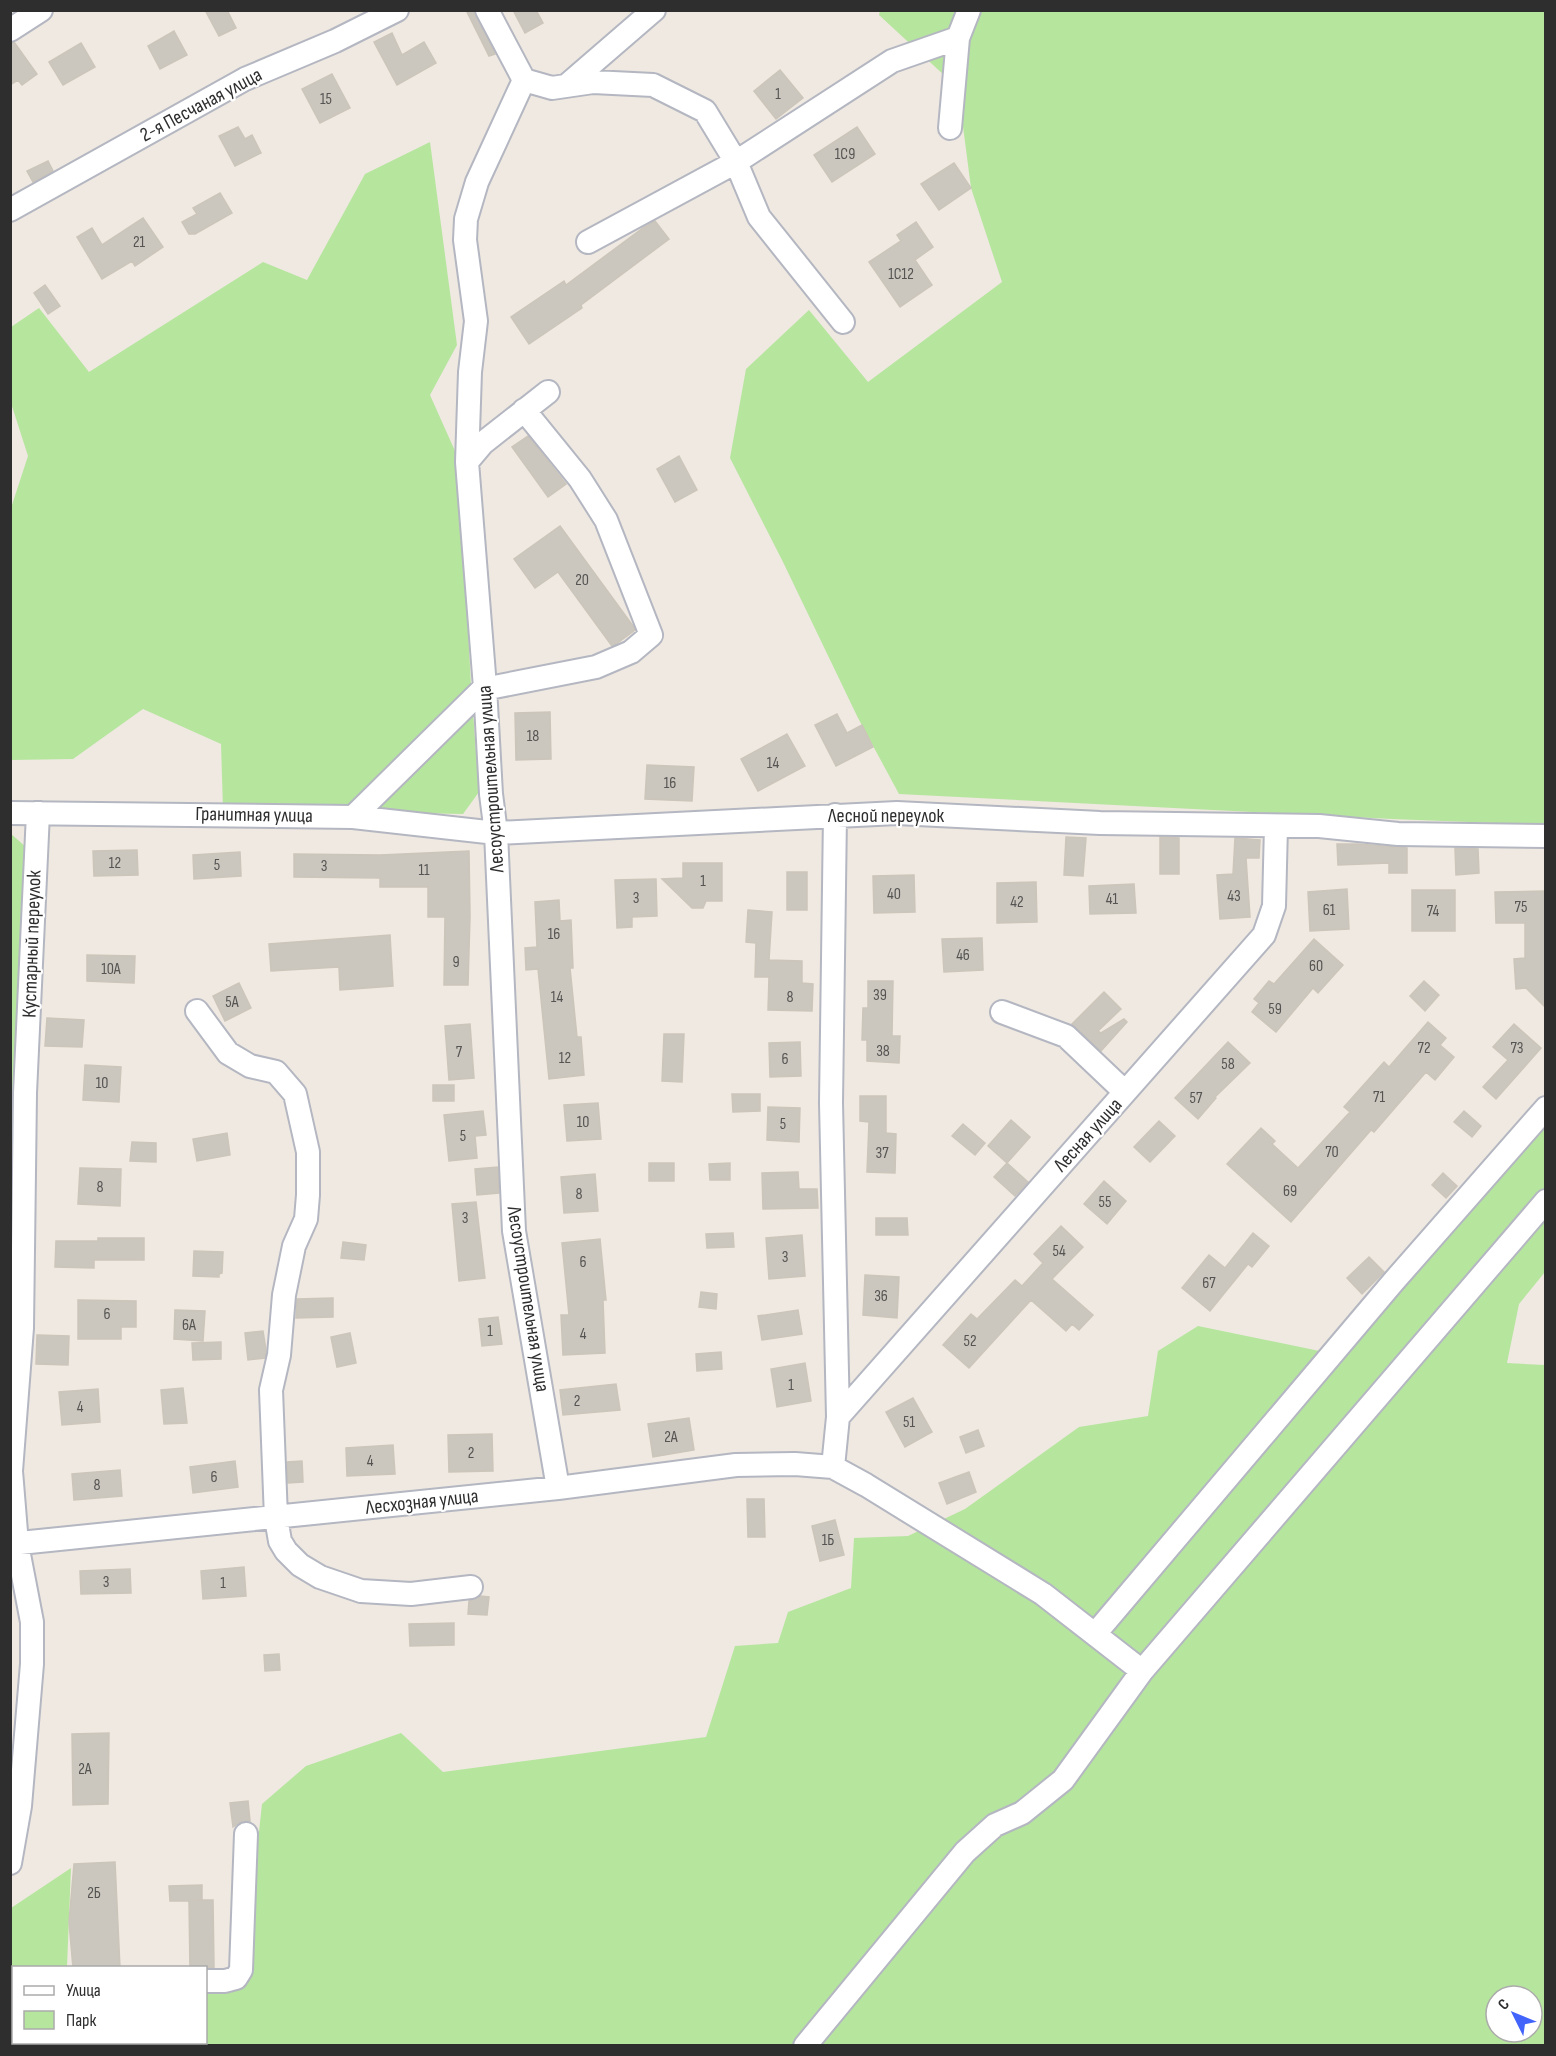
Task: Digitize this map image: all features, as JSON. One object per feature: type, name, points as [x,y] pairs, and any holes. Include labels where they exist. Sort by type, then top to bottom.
[{"type":"street","points":[[10,30],[40,10]]},
{"type":"street","name":"2-я Песчаная улица","points":[[10,210],[245,79],[334,41],[397,10]]},
{"type":"street","points":[[487,10],[524,80],[552,88],[593,82],[652,85],[705,111],[736,162],[759,217],[843,322]]},
{"type":"street","points":[[566,86],[654,10]]},
{"type":"street","points":[[950,128],[958,38],[969,10]]},
{"type":"street","points":[[588,242],[736,162],[892,61],[958,38]]},
{"type":"street","name":"Лесоустроительная улица","points":[[524,80],[477,182],[466,219],[465,240],[476,321],[470,372],[467,462],[487,688],[491,794],[496,833],[514,1232],[558,1488]]},
{"type":"street","points":[[467,462],[483,442],[548,392]]},
{"type":"street","points":[[353,817],[487,688],[596,667],[631,652],[651,635],[606,520],[580,479],[524,410]]},
{"type":"street","name":"Гранитная улица","points":[[10,813],[353,817],[496,833]]},
{"type":"street","name":"Кустарный переулок","points":[[10,1863],[20,1806],[32,1664],[32,1622],[14,1544],[11,1471],[22,1328],[25,1093],[38,813]]},
{"type":"street","name":"Лесной переулок","points":[[496,833],[897,813],[1100,824],[1319,825],[1398,834],[1545,836]]},
{"type":"street","points":[[835,815],[831,1103],[838,1417],[832,1467],[866,1485],[1043,1594],[1142,1671]]},
{"type":"street","name":"Лесная улица","points":[[838,1417],[1264,935],[1274,906],[1276,826]]},
{"type":"street","points":[[196,1011],[228,1053],[250,1066],[276,1072],[295,1094],[308,1152],[309,1195],[306,1219],[294,1246],[284,1295],[279,1355],[271,1390],[276,1518],[280,1541],[300,1565],[338,1585],[361,1591],[411,1594],[471,1587]]},
{"type":"street","points":[[1002,1012],[1066,1036],[1125,1092]]},
{"type":"street","points":[[1095,1634],[1394,1281],[1545,1108]]},
{"type":"street","points":[[805,2046],[965,1851],[995,1825],[1022,1813],[1063,1780],[1142,1671],[1545,1201]]},
{"type":"street","name":"Лесхозная улица","points":[[14,1544],[558,1488],[736,1465],[795,1464],[832,1467]]},
{"type":"street","points":[[207,1981],[225,1981],[236,1978],[241,1970],[246,1834]]},
{"type":"green space","points":[[880,11],[1545,11],[1545,825],[899,794],[858,718],[730,458],[746,369],[809,310],[868,382],[1002,282],[971,188],[958,88],[879,15]]},
{"type":"green space","points":[[430,142],[457,345],[430,395],[459,460],[479,792],[463,814],[223,809],[221,744],[143,709],[73,759],[11,760],[11,508],[28,456],[11,403],[11,327],[39,308],[89,372],[263,262],[307,280],[365,174]]},
{"type":"green space","points":[[10,833],[35,855],[22,1328],[10,1328]]},
{"type":"green space","points":[[1545,1113],[1545,1272],[1519,1304],[1507,1363],[1545,1365],[1545,2045],[11,2046],[11,1908],[71,1868],[67,1966],[12,1966],[12,2044],[207,2044],[207,1971],[244,1970],[262,1804],[306,1766],[401,1733],[443,1772],[706,1737],[735,1646],[778,1643],[788,1612],[851,1588],[854,1538],[908,1536],[965,1509],[1079,1427],[1148,1416],[1158,1351],[1198,1326],[1334,1354]]},
{"type":"building","points":[[205,10],[227,10],[236,28],[219,36]]},
{"type":"building","points":[[466,10],[474,10],[495,54],[489,56]]},
{"type":"building","points":[[513,10],[536,10],[543,23],[525,33]]},
{"type":"building","points":[[174,31],[187,55],[160,69],[148,46]]},
{"type":"building","points":[[392,33],[402,55],[424,42],[436,63],[397,85],[374,42]]},
{"type":"building","points":[[14,42],[37,74],[22,85],[18,80],[10,85],[10,43]]},
{"type":"building","points":[[81,43],[95,67],[63,85],[49,62]]},
{"type":"building","points":[[780,70],[803,98],[776,119],[754,91]]},
{"type":"building","points":[[332,74],[350,108],[320,123],[302,89]]},
{"type":"building","points":[[238,127],[245,139],[252,135],[261,153],[235,166],[219,136]]},
{"type":"building","points":[[857,127],[875,154],[832,182],[814,155]]},
{"type":"building","points":[[48,161],[53,171],[33,182],[27,171]]},
{"type":"building","points":[[954,163],[971,188],[939,210],[921,184]]},
{"type":"building","points":[[220,193],[232,213],[195,234],[189,234],[182,222],[197,214],[193,208]]},
{"type":"building","points":[[143,218],[163,247],[135,266],[132,261],[102,279],[77,237],[92,228],[102,245]]},
{"type":"building","points":[[655,221],[669,239],[581,305],[582,308],[529,344],[511,317],[564,281],[566,285]]},
{"type":"building","points":[[916,222],[933,247],[915,260],[932,285],[900,307],[869,262],[901,241],[897,235]]},
{"type":"building","points":[[45,285],[60,306],[48,314],[34,293]]},
{"type":"building","points":[[528,436],[566,484],[548,497],[512,447]]},
{"type":"building","points":[[679,456],[697,490],[675,502],[657,469]]},
{"type":"building","points":[[560,526],[635,630],[612,646],[558,572],[535,588],[514,559]]},
{"type":"building","points":[[550,712],[551,759],[516,760],[515,713]]},
{"type":"building","points":[[837,714],[847,733],[862,725],[873,747],[836,766],[815,725]]},
{"type":"building","points":[[787,734],[805,766],[758,791],[741,759]]},
{"type":"building","points":[[647,765],[694,767],[692,801],[645,799]]},
{"type":"building","points":[[1066,837],[1086,838],[1083,876],[1064,875]]},
{"type":"building","points":[[1160,837],[1179,838],[1179,874],[1160,874]]},
{"type":"building","points":[[1235,838],[1260,840],[1259,858],[1246,858],[1250,917],[1220,919],[1217,875],[1233,874]]},
{"type":"building","points":[[1337,844],[1407,848],[1407,873],[1389,873],[1389,863],[1338,865]]},
{"type":"building","points":[[1455,848],[1478,849],[1479,873],[1456,875]]},
{"type":"building","points":[[137,850],[138,875],[94,876],[93,851]]},
{"type":"building","points":[[469,851],[468,985],[444,985],[445,917],[428,917],[428,887],[380,887],[380,878],[294,877],[294,854],[380,855]]},
{"type":"building","points":[[240,852],[241,876],[194,879],[193,855]]},
{"type":"building","points":[[683,863],[722,863],[722,901],[706,901],[703,908],[692,908],[662,879],[683,878]]},
{"type":"building","points":[[787,872],[807,872],[807,910],[787,910]]},
{"type":"building","points":[[914,875],[915,912],[874,913],[873,876]]},
{"type":"building","points":[[656,879],[657,916],[632,917],[632,927],[617,928],[615,880]]},
{"type":"building","points":[[1036,882],[1037,922],[997,923],[997,883]]},
{"type":"building","points":[[1134,884],[1136,913],[1090,914],[1089,886]]},
{"type":"building","points":[[1347,889],[1349,929],[1310,931],[1308,892]]},
{"type":"building","points":[[1412,890],[1455,890],[1455,931],[1412,931]]},
{"type":"building","points":[[1545,891],[1545,1007],[1526,988],[1516,989],[1514,959],[1525,958],[1525,923],[1496,923],[1495,892]]},
{"type":"building","points":[[559,900],[560,921],[571,920],[573,968],[570,968],[577,1037],[581,1037],[584,1075],[549,1079],[538,969],[526,970],[525,948],[537,947],[535,902]]},
{"type":"building","points":[[748,910],[772,912],[769,960],[802,961],[802,983],[813,984],[812,1011],[768,1010],[769,977],[755,977],[756,943],[746,942]]},
{"type":"building","points":[[390,935],[393,986],[340,990],[339,967],[271,971],[269,944]]},
{"type":"building","points":[[982,938],[983,970],[944,972],[942,939]]},
{"type":"building","points":[[1314,939],[1343,965],[1318,993],[1313,988],[1276,1032],[1252,1012],[1259,1003],[1254,999],[1269,981],[1274,984]]},
{"type":"building","points":[[87,955],[135,956],[134,983],[87,981]]},
{"type":"building","points":[[868,981],[893,981],[892,1036],[900,1036],[899,1063],[867,1061],[867,1040],[862,1040],[863,1008],[868,1008]]},
{"type":"building","points":[[1424,981],[1439,995],[1425,1011],[1410,996]]},
{"type":"building","points":[[239,983],[251,1008],[225,1021],[213,996]]},
{"type":"building","points":[[1104,992],[1121,1009],[1098,1031],[1101,1033],[1124,1019],[1127,1022],[1101,1051],[1072,1024]]},
{"type":"building","points":[[47,1018],[84,1020],[82,1047],[45,1046]]},
{"type":"building","points":[[1428,1022],[1446,1038],[1440,1045],[1454,1057],[1435,1080],[1426,1072],[1374,1132],[1371,1130],[1291,1222],[1227,1164],[1261,1128],[1275,1141],[1272,1144],[1298,1168],[1350,1112],[1344,1107],[1384,1062],[1389,1067]]},
{"type":"building","points":[[470,1024],[474,1078],[449,1080],[445,1026]]},
{"type":"building","points":[[1514,1024],[1541,1048],[1496,1099],[1483,1087],[1508,1060],[1493,1047]]},
{"type":"building","points":[[664,1034],[684,1034],[682,1082],[662,1081]]},
{"type":"building","points":[[800,1042],[801,1076],[770,1077],[769,1043]]},
{"type":"building","points":[[1228,1042],[1250,1063],[1215,1097],[1198,1119],[1175,1098]]},
{"type":"building","points":[[85,1065],[121,1067],[119,1102],[83,1100]]},
{"type":"building","points":[[433,1085],[454,1085],[454,1101],[433,1101]]},
{"type":"building","points":[[732,1094],[760,1094],[760,1111],[733,1112]]},
{"type":"building","points":[[860,1096],[886,1096],[886,1133],[896,1134],[895,1173],[867,1172],[869,1122],[860,1121]]},
{"type":"building","points":[[598,1103],[601,1139],[567,1141],[564,1105]]},
{"type":"building","points":[[768,1107],[800,1108],[799,1142],[767,1140]]},
{"type":"building","points":[[483,1111],[486,1135],[475,1136],[477,1158],[449,1161],[444,1115]]},
{"type":"building","points":[[1464,1111],[1481,1126],[1472,1137],[1454,1122]]},
{"type":"building","points":[[1011,1120],[1030,1137],[1007,1163],[988,1146]]},
{"type":"building","points":[[1159,1121],[1175,1136],[1150,1162],[1134,1147]]},
{"type":"building","points":[[963,1124],[985,1143],[975,1155],[952,1136]]},
{"type":"building","points":[[227,1133],[230,1155],[197,1161],[193,1139]]},
{"type":"building","points":[[132,1142],[156,1143],[156,1162],[130,1161]]},
{"type":"building","points":[[649,1163],[674,1163],[674,1181],[649,1181]]},
{"type":"building","points":[[730,1163],[730,1180],[710,1180],[709,1164]]},
{"type":"building","points":[[1007,1163],[1028,1182],[1015,1196],[994,1177]]},
{"type":"building","points":[[498,1167],[499,1193],[477,1195],[475,1169]]},
{"type":"building","points":[[80,1168],[121,1169],[120,1206],[78,1204]]},
{"type":"building","points":[[798,1172],[799,1189],[817,1189],[818,1208],[763,1209],[762,1173]]},
{"type":"building","points":[[1443,1173],[1457,1186],[1446,1198],[1432,1185]]},
{"type":"building","points":[[595,1174],[598,1211],[564,1213],[561,1177]]},
{"type":"building","points":[[1104,1181],[1126,1201],[1107,1224],[1084,1204]]},
{"type":"building","points":[[476,1202],[485,1278],[459,1281],[452,1204]]},
{"type":"building","points":[[876,1218],[907,1218],[908,1235],[876,1235]]},
{"type":"building","points":[[1061,1226],[1083,1247],[1052,1279],[1093,1315],[1079,1330],[1072,1324],[1066,1331],[1031,1300],[969,1368],[943,1345],[971,1314],[977,1319],[1015,1280],[1022,1286],[1043,1263],[1034,1254]]},
{"type":"building","points":[[733,1233],[734,1247],[707,1248],[706,1234]]},
{"type":"building","points":[[1253,1233],[1269,1246],[1252,1267],[1248,1264],[1210,1311],[1182,1288],[1209,1255],[1225,1268]]},
{"type":"building","points":[[802,1235],[805,1276],[769,1279],[766,1238]]},
{"type":"building","points":[[98,1238],[144,1238],[144,1260],[94,1260],[94,1268],[55,1267],[56,1241],[98,1241]]},
{"type":"building","points":[[600,1239],[606,1300],[603,1300],[605,1353],[563,1355],[561,1315],[569,1315],[562,1243]]},
{"type":"building","points":[[343,1242],[366,1245],[364,1260],[341,1258]]},
{"type":"building","points":[[194,1251],[223,1252],[222,1273],[219,1277],[193,1276]]},
{"type":"building","points":[[1369,1257],[1384,1272],[1362,1294],[1347,1278]]},
{"type":"building","points":[[865,1275],[899,1277],[897,1318],[863,1315]]},
{"type":"building","points":[[701,1292],[717,1294],[716,1309],[699,1307]]},
{"type":"building","points":[[333,1298],[333,1317],[296,1318],[297,1299]]},
{"type":"building","points":[[78,1300],[136,1301],[136,1327],[121,1327],[121,1339],[78,1339]]},
{"type":"building","points":[[175,1310],[205,1311],[203,1341],[174,1339]]},
{"type":"building","points":[[798,1310],[802,1334],[762,1340],[758,1316]]},
{"type":"building","points":[[498,1317],[502,1344],[482,1346],[479,1319]]},
{"type":"building","points":[[263,1331],[265,1358],[248,1360],[245,1333]]},
{"type":"building","points":[[350,1333],[356,1363],[337,1367],[331,1337]]},
{"type":"building","points":[[37,1335],[69,1336],[68,1365],[36,1364]]},
{"type":"building","points":[[221,1342],[221,1359],[193,1360],[192,1343]]},
{"type":"building","points":[[721,1352],[722,1369],[697,1371],[696,1354]]},
{"type":"building","points":[[805,1363],[811,1401],[777,1407],[771,1369]]},
{"type":"building","points":[[616,1384],[620,1410],[563,1415],[560,1390]]},
{"type":"building","points":[[183,1388],[187,1423],[164,1424],[161,1390]]},
{"type":"building","points":[[98,1389],[100,1422],[62,1425],[59,1392]]},
{"type":"building","points":[[913,1398],[932,1432],[905,1447],[886,1412]]},
{"type":"building","points":[[689,1418],[694,1450],[653,1457],[648,1424]]},
{"type":"building","points":[[978,1430],[984,1446],[966,1453],[960,1437]]},
{"type":"building","points":[[492,1434],[493,1471],[449,1472],[448,1435]]},
{"type":"building","points":[[393,1445],[395,1474],[347,1476],[346,1448]]},
{"type":"building","points":[[235,1461],[238,1487],[193,1493],[190,1467]]},
{"type":"building","points":[[302,1461],[303,1482],[288,1483],[287,1462]]},
{"type":"building","points":[[120,1470],[122,1496],[74,1500],[72,1474]]},
{"type":"building","points":[[969,1472],[976,1492],[947,1504],[939,1483]]},
{"type":"building","points":[[747,1499],[764,1499],[765,1537],[748,1537]]},
{"type":"building","points":[[835,1520],[844,1555],[820,1561],[812,1526]]},
{"type":"building","points":[[244,1567],[246,1596],[203,1599],[201,1571]]},
{"type":"building","points":[[130,1569],[131,1593],[81,1594],[80,1571]]},
{"type":"building","points":[[480,1596],[489,1597],[487,1615],[468,1614],[469,1601]]},
{"type":"building","points":[[454,1623],[454,1645],[410,1646],[409,1624]]},
{"type":"building","points":[[279,1654],[280,1670],[265,1671],[264,1655]]},
{"type":"building","points":[[109,1733],[108,1804],[73,1805],[72,1734]]},
{"type":"building","points":[[248,1801],[250,1821],[240,1822],[233,1827],[230,1803]]},
{"type":"building","points":[[115,1862],[120,1966],[73,1966],[69,1922],[74,1864]]},
{"type":"building","points":[[202,1885],[202,1900],[213,1900],[214,1968],[190,1966],[189,1901],[170,1901],[169,1886]]}]
